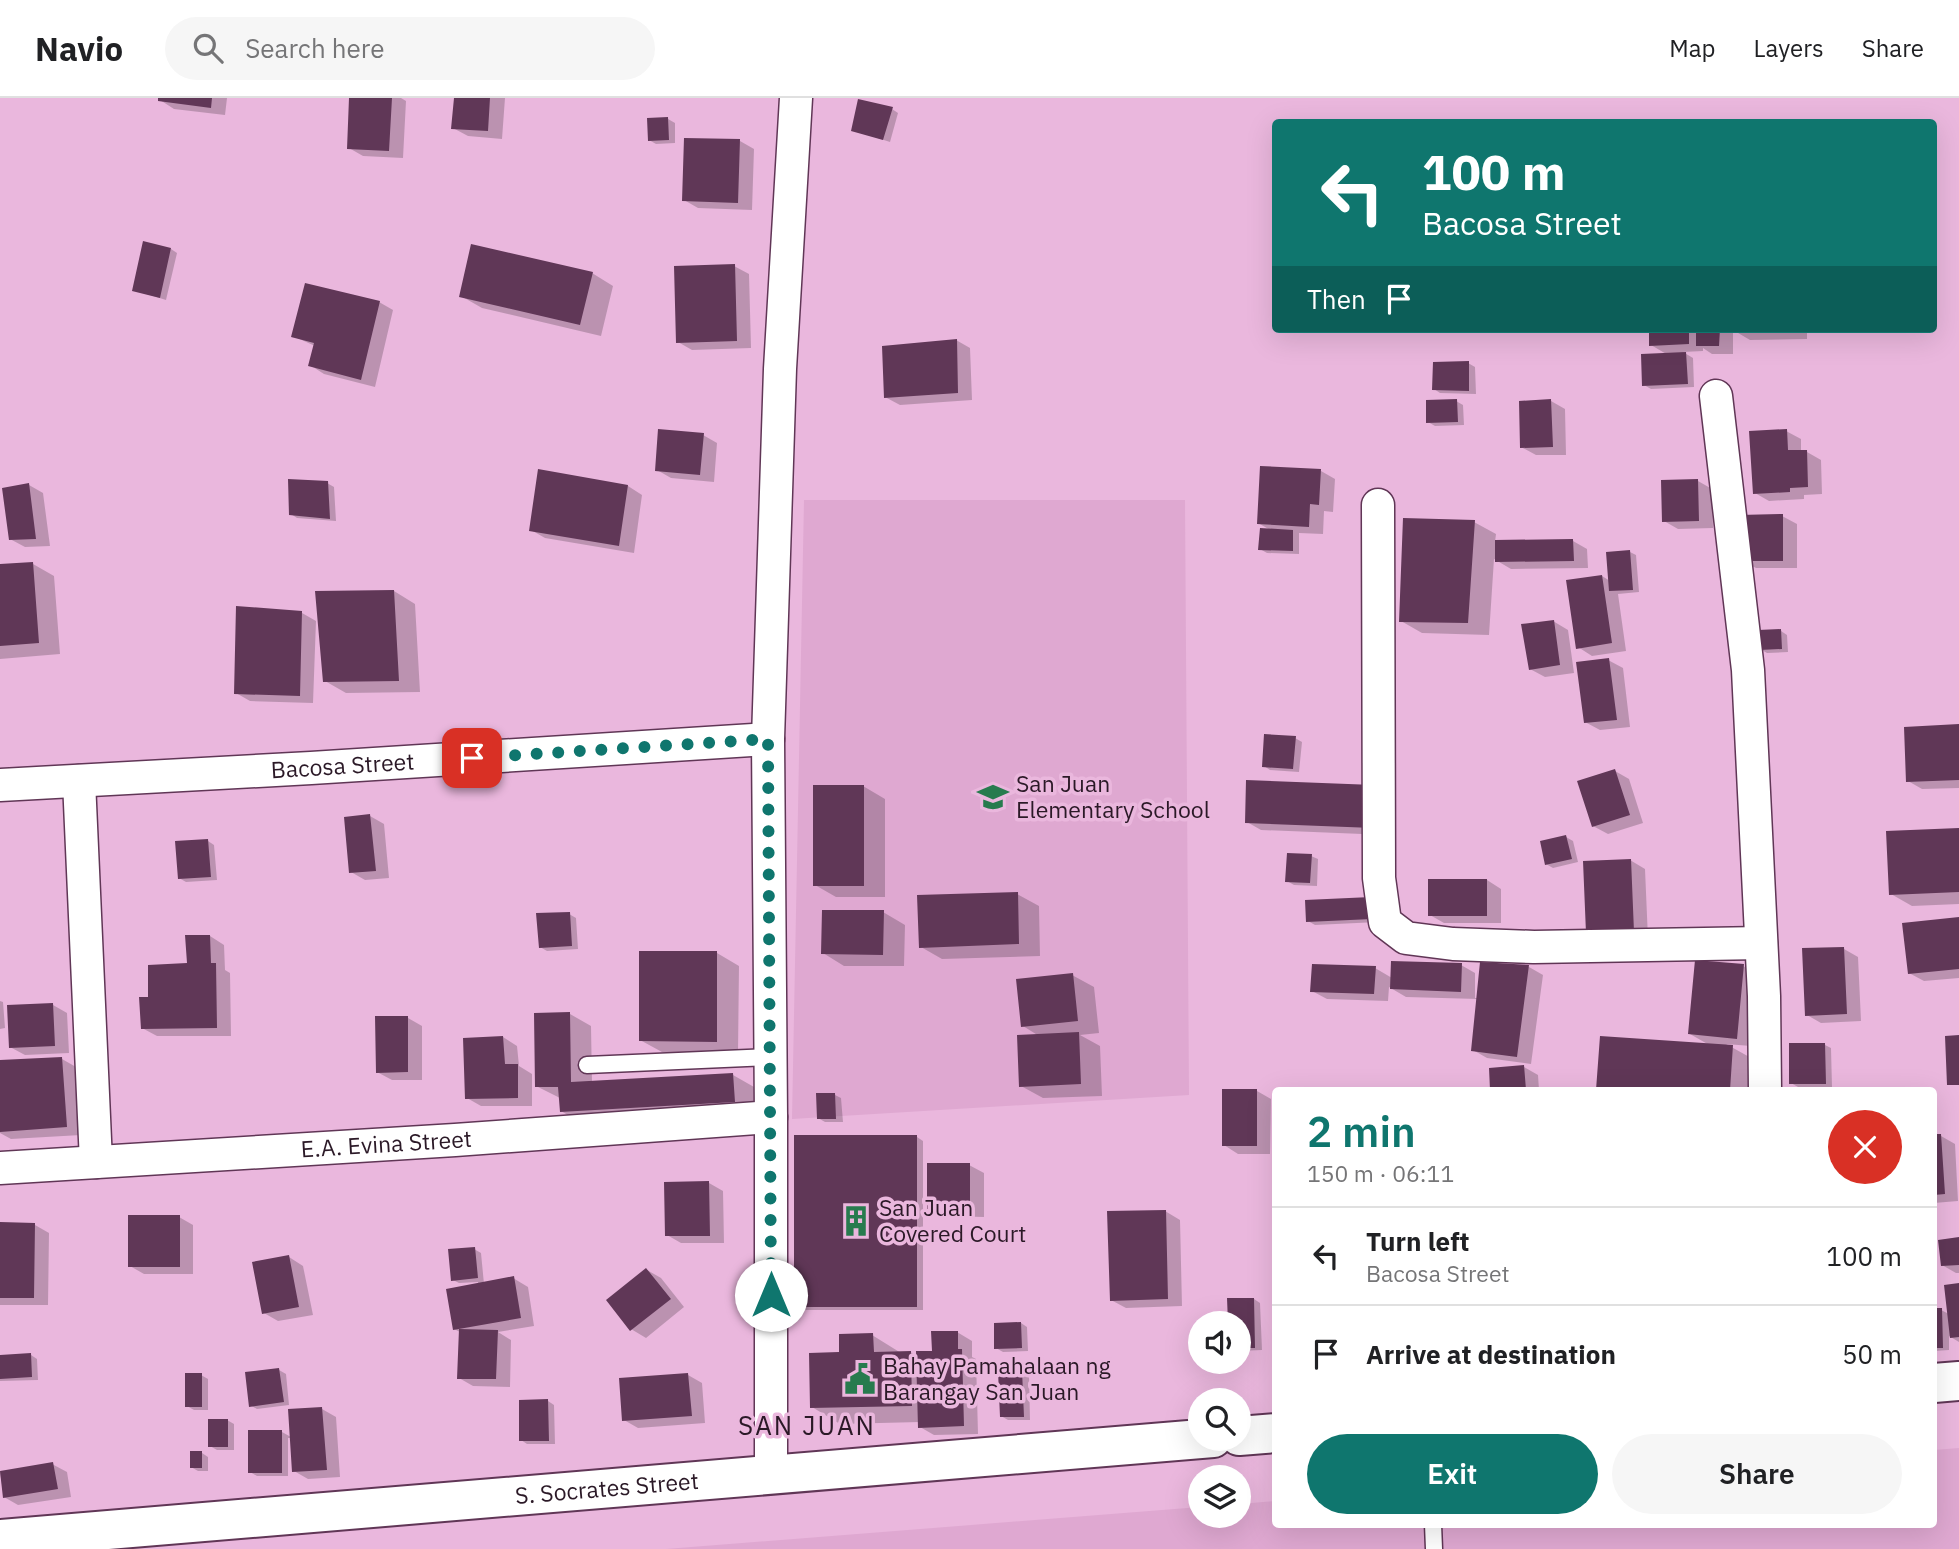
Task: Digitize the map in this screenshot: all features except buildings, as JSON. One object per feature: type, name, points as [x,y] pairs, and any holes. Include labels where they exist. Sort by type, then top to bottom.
[{"type":"street","points":[[771,1476],[768,739],[780,369],[796,98]]},
{"type":"street","points":[[1716,396],[1748,670],[1765,1087]]},
{"type":"street","points":[[1378,505],[1379,878],[1385,922],[1406,937],[1453,944],[1534,947],[1761,943]]},
{"type":"street","name":"Bacosa Street","points":[[0,785],[768,739]]},
{"type":"street","points":[[79,781],[96,1162]]},
{"type":"street","name":"E.A. Evina Street","points":[[0,1168],[771,1117]]},
{"type":"street","points":[[1937,1383],[1959,1381]]},
{"type":"street","points":[[1251,1435],[1272,1433]]},
{"type":"street","name":"S. Socrates Street","points":[[0,1539],[1188,1440]]},
{"type":"lane","points":[[587,1065],[771,1057]]},
{"type":"lane","points":[[1433,1528],[1434,1549]]},
{"type":"shaded area","name":"San Juan Elementary School","points":[[804,500],[1185,500],[1189,1095],[792,1119]]},
{"type":"shaded area","points":[[1959,1448],[1959,1549],[666,1549],[1188,1508],[1188,1528],[1251,1528],[1251,1503],[1272,1501],[1272,1528],[1937,1528],[1937,1450]]},
{"type":"place","name":"San Juan Elementary School","points":[[993,797]]},
{"type":"place","name":"San Juan Covered Court","points":[[856,1221]]},
{"type":"place","name":"Bahay Pamahalaan ng Barangay San Juan","points":[[860,1379]]},
{"type":"district","name":"SAN JUAN","points":[[807,1426]]},
{"type":"route","points":[[472,758],[768,739],[771,1295]]}]
